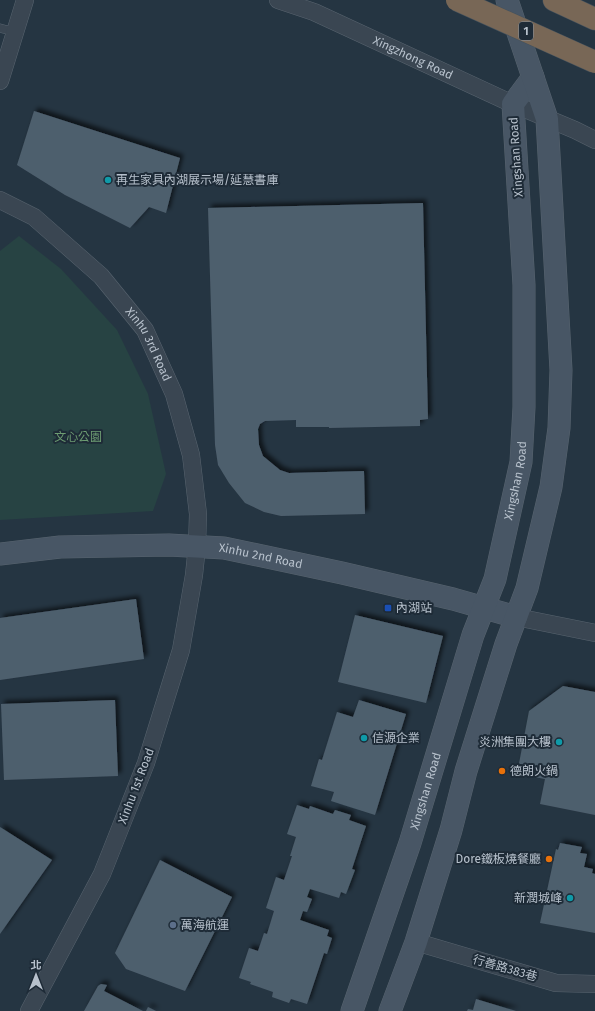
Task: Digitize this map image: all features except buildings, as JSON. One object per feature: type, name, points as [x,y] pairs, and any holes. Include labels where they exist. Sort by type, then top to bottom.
[{"type":"highway","name":"1","points":[[457,0],[595,62]]},
{"type":"highway","points":[[554,0],[594,18]]},
{"type":"street","points":[[0,82],[7,30],[24,0]]},
{"type":"street","name":"Xingzhong Road","points":[[278,0],[314,12],[513,104],[595,140]]},
{"type":"street","points":[[390,1011],[416,942],[451,830],[466,771],[503,651],[527,588],[552,487],[559,428],[561,370],[547,119],[507,0]]},
{"type":"street","name":"Xingshan Road","points":[[352,1011],[410,843],[473,635],[495,579],[521,462],[524,407],[524,284],[513,104],[533,77]]},
{"type":"street","name":"Xinhu 3rd Road","points":[[0,200],[34,217],[101,276],[145,330],[174,394],[191,455],[198,506],[197,546]]},
{"type":"street","name":"Xinhu 2nd Road","points":[[0,554],[60,547],[197,546],[224,548],[334,571],[516,617]]},
{"type":"street","name":"Xinhu 1st Road","points":[[29,1011],[102,874],[146,763],[181,650],[189,610],[197,546]]},
{"type":"street","points":[[516,617],[595,633]]},
{"type":"street","name":"行善路383巷","points":[[416,942],[556,983],[595,984]]},
{"type":"green space","name":"文心公園","points":[[19,236],[61,269],[117,330],[148,394],[166,474],[153,511],[0,520],[0,251]]},
{"type":"place","name":"再生家具內湖展示場/延慧書庫","points":[[108,180]]},
{"type":"place","name":"內湖站","points":[[388,608]]},
{"type":"place","name":"信源企業","points":[[364,738]]},
{"type":"place","name":"炎洲集團大樓","points":[[559,742]]},
{"type":"place","name":"德朗火鍋","points":[[502,771]]},
{"type":"place","name":"Dore鐵板燒餐廳","points":[[549,859]]},
{"type":"place","name":"新潤城峰","points":[[570,898]]},
{"type":"place","name":"萬海航運","points":[[173,925]]}]
